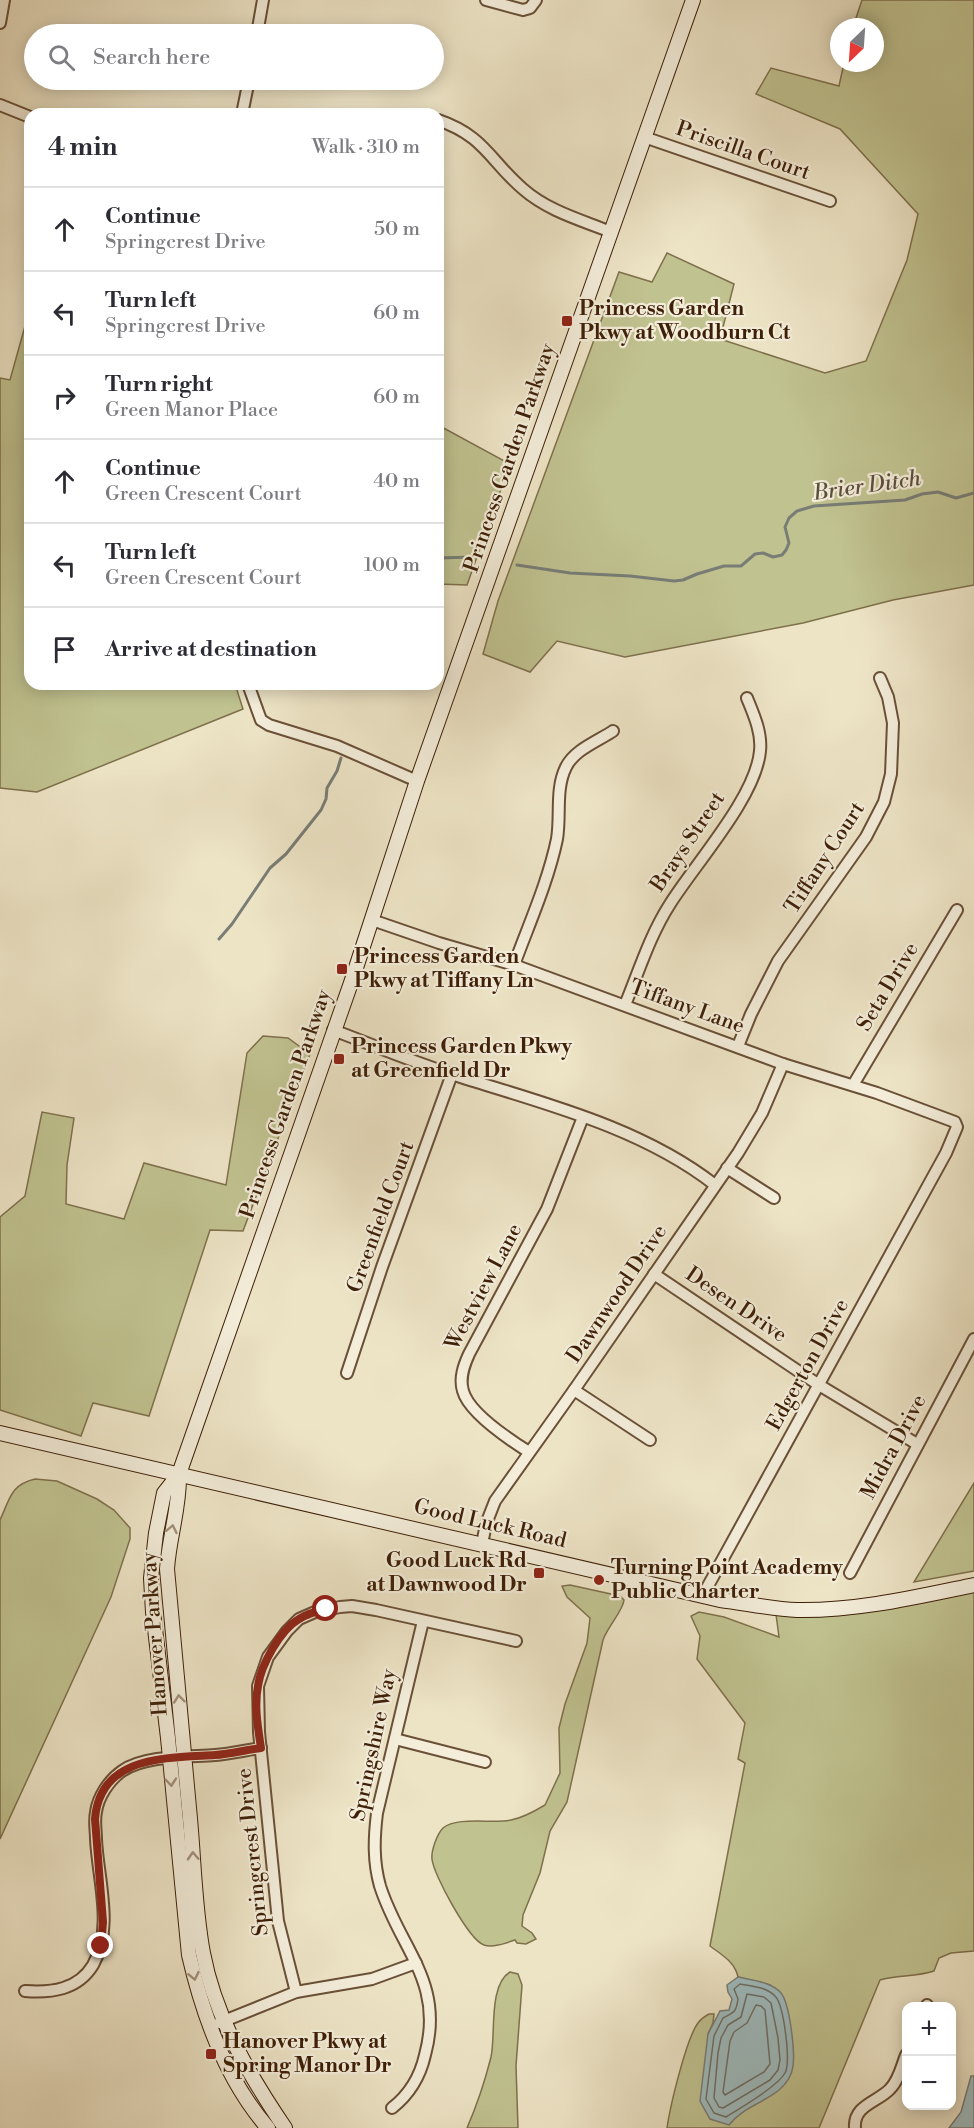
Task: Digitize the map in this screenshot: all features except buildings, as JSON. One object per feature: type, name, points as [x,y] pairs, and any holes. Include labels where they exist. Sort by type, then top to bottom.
[{"type":"street","points":[[0,23],[4,0]]},
{"type":"street","points":[[259,24],[263,0]]},
{"type":"street","points":[[486,0],[524,10],[530,8],[536,0]]},
{"type":"street","name":"Princess Garden Parkway","points":[[179,1474],[372,920],[417,781],[693,0]]},
{"type":"street","points":[[243,108],[247,90]]},
{"type":"street","points":[[0,105],[24,115]]},
{"type":"street","points":[[444,122],[461,129],[476,140],[523,189],[539,201],[611,232]]},
{"type":"street","name":"Priscilla Court","points":[[644,138],[830,201]]},
{"type":"street","name":"Tiffany Court","points":[[738,1046],[751,1014],[778,961],[866,837],[884,802],[891,774],[892,723],[888,697],[880,678]]},
{"type":"street","points":[[250,690],[261,720],[269,725],[337,746],[417,781]]},
{"type":"street","name":"Brays Street","points":[[625,1005],[656,928],[739,804],[754,774],[760,748],[757,724],[747,698]]},
{"type":"street","points":[[514,965],[556,840],[561,778],[566,767],[578,753],[613,731]]},
{"type":"street","name":"Seta Drive","points":[[853,1085],[957,909]]},
{"type":"street","name":"Tiffany Lane","points":[[372,920],[514,965],[783,1064],[853,1085],[955,1122],[957,1131],[946,1154]]},
{"type":"street","points":[[333,1030],[452,1074],[583,1117],[676,1158],[715,1185]]},
{"type":"street","name":"Dawnwood Drive","points":[[482,1544],[491,1509],[727,1168],[762,1113],[783,1064]]},
{"type":"street","name":"Greenfield Court","points":[[347,1373],[452,1074]]},
{"type":"street","name":"Westview Lane","points":[[529,1452],[503,1435],[468,1401],[462,1388],[462,1373],[472,1348],[547,1209],[583,1117]]},
{"type":"street","name":"Edgerton Drive","points":[[703,1596],[946,1154]]},
{"type":"street","points":[[727,1168],[774,1198]]},
{"type":"street","name":"Desen Drive","points":[[654,1274],[819,1384],[917,1444]]},
{"type":"street","name":"Midra Drive","points":[[850,1573],[974,1339]]},
{"type":"street","points":[[574,1390],[650,1440]]},
{"type":"street","name":"Good Luck Road","points":[[0,1433],[703,1596],[796,1610],[843,1608],[889,1602],[974,1585]]},
{"type":"street","name":"Hanover Parkway","points":[[179,1474],[180,1497],[168,1550],[167,1569],[192,1831],[196,1904],[203,1955],[225,2021],[249,2073],[285,2128]]},
{"type":"street","name":"Hanover Parkway","points":[[179,1474],[164,1493],[152,1566],[153,1612],[189,1955],[196,1988],[210,2026],[241,2089],[268,2128]]},
{"type":"street","name":"Springcrest Drive","points":[[296,1992],[278,1921],[257,1701],[260,1676],[268,1657],[293,1623],[315,1612],[352,1606],[516,1641]]},
{"type":"street","name":"Springshire Way","points":[[392,2108],[412,2088],[422,2067],[429,2040],[430,2005],[426,1987],[416,1963],[385,1899],[374,1858],[374,1844],[377,1813],[423,1621]]},
{"type":"street","points":[[395,1739],[485,1762]]},
{"type":"street","points":[[25,1991],[44,1992],[64,1989],[82,1977],[91,1967],[99,1952],[104,1930],[95,1819],[98,1803],[108,1785],[120,1772],[139,1764],[169,1758],[219,1755],[261,1748]]},
{"type":"street","points":[[210,2026],[296,1992],[372,1979],[416,1963]]},
{"type":"street","points":[[855,2128],[854,2120],[861,2109],[894,2085],[906,2056]]},
{"type":"green space","points":[[862,0],[974,0],[974,585],[893,600],[803,623],[625,657],[557,641],[530,672],[483,654],[498,601],[619,272],[652,282],[667,253],[734,284],[720,339],[825,373],[866,361],[907,260],[918,214],[840,129],[756,94],[771,68],[839,86],[842,72],[884,72],[884,18],[856,18]]},
{"type":"green space","points":[[24,330],[24,690],[237,690],[243,709],[37,792],[0,788],[0,378],[10,380]]},
{"type":"green space","points":[[444,428],[510,464],[467,585],[444,584]]},
{"type":"green space","points":[[263,1036],[288,1038],[310,1054],[243,1231],[210,1230],[149,1416],[93,1403],[81,1436],[0,1410],[0,1217],[25,1196],[42,1112],[74,1118],[67,1165],[66,1204],[124,1219],[144,1163],[226,1185],[247,1053]]},
{"type":"green space","points":[[35,1479],[57,1481],[97,1499],[114,1510],[130,1528],[130,1539],[111,1597],[0,1839],[0,1520],[16,1489]]},
{"type":"green space","points":[[974,1483],[974,1571],[914,1582]]},
{"type":"green space","points":[[570,1585],[620,1596],[624,1600],[603,1640],[567,1802],[550,1831],[540,1873],[523,1915],[522,1926],[536,1939],[526,1944],[517,1943],[515,1940],[488,1946],[478,1940],[461,1920],[438,1878],[432,1859],[433,1847],[443,1828],[449,1824],[466,1821],[511,1820],[545,1805],[560,1773],[559,1728],[565,1704],[587,1643],[590,1618],[567,1597],[562,1586]]},
{"type":"green space","points":[[974,1585],[974,1951],[951,1953],[939,1958],[934,1971],[880,1980],[819,2128],[667,2128],[675,2090],[693,2031],[698,2023],[709,2014],[714,2014],[708,2034],[735,2116],[779,2089],[788,2077],[793,2051],[791,2037],[770,1985],[738,1977],[731,1963],[710,1946],[745,1763],[738,1759],[745,1723],[697,1659],[700,1636],[691,1616],[699,1612],[724,1617],[779,1637],[775,1607],[796,1610]]},
{"type":"green space","points":[[510,1972],[518,1974],[522,1985],[516,2066],[518,2128],[467,2128],[491,2057],[498,1988],[503,1978]]},
{"type":"water","points":[[738,1977],[767,1984],[781,1993],[789,2017],[793,2066],[782,2088],[740,2114],[729,2125],[710,2119],[700,2101],[708,2034],[720,2011],[729,2010],[732,1999],[727,1985]]},
{"type":"water","points":[[971,2076],[974,2076],[974,2128],[949,2128],[961,2112]]},
{"type":"waterway","name":"Brier Ditch","points":[[517,565],[570,573],[683,580],[724,566],[741,566],[755,554],[763,553],[773,557],[782,555],[789,543],[785,527],[789,518],[797,511],[814,506],[905,500],[922,494],[938,492],[956,498],[974,493]]},
{"type":"waterway","name":"Brier Ditch","points":[[444,558],[473,557]]},
{"type":"waterway","points":[[219,939],[232,924],[270,868],[286,854],[321,810],[326,799],[327,788],[337,771],[341,758]]},
{"type":"place","name":"Princess Garden Pkwy at Woodburn Ct","points":[[567,321]]},
{"type":"place","name":"Princess Garden Pkwy at Tiffany Ln","points":[[342,969]]},
{"type":"place","name":"Princess Garden Pkwy at Greenfield Dr","points":[[339,1059]]},
{"type":"place","name":"Good Luck Rd at Dawnwood Dr","points":[[539,1573]]},
{"type":"place","name":"Turning Point Academy Public Charter","points":[[599,1580]]},
{"type":"place","name":"Hanover Pkwy at Spring Manor Dr","points":[[211,2054]]},
{"type":"route","points":[[101,1946],[103,1922],[95,1819],[98,1803],[108,1785],[120,1772],[139,1764],[169,1758],[219,1755],[261,1748],[257,1693],[262,1669],[293,1623],[326,1609]]}]
